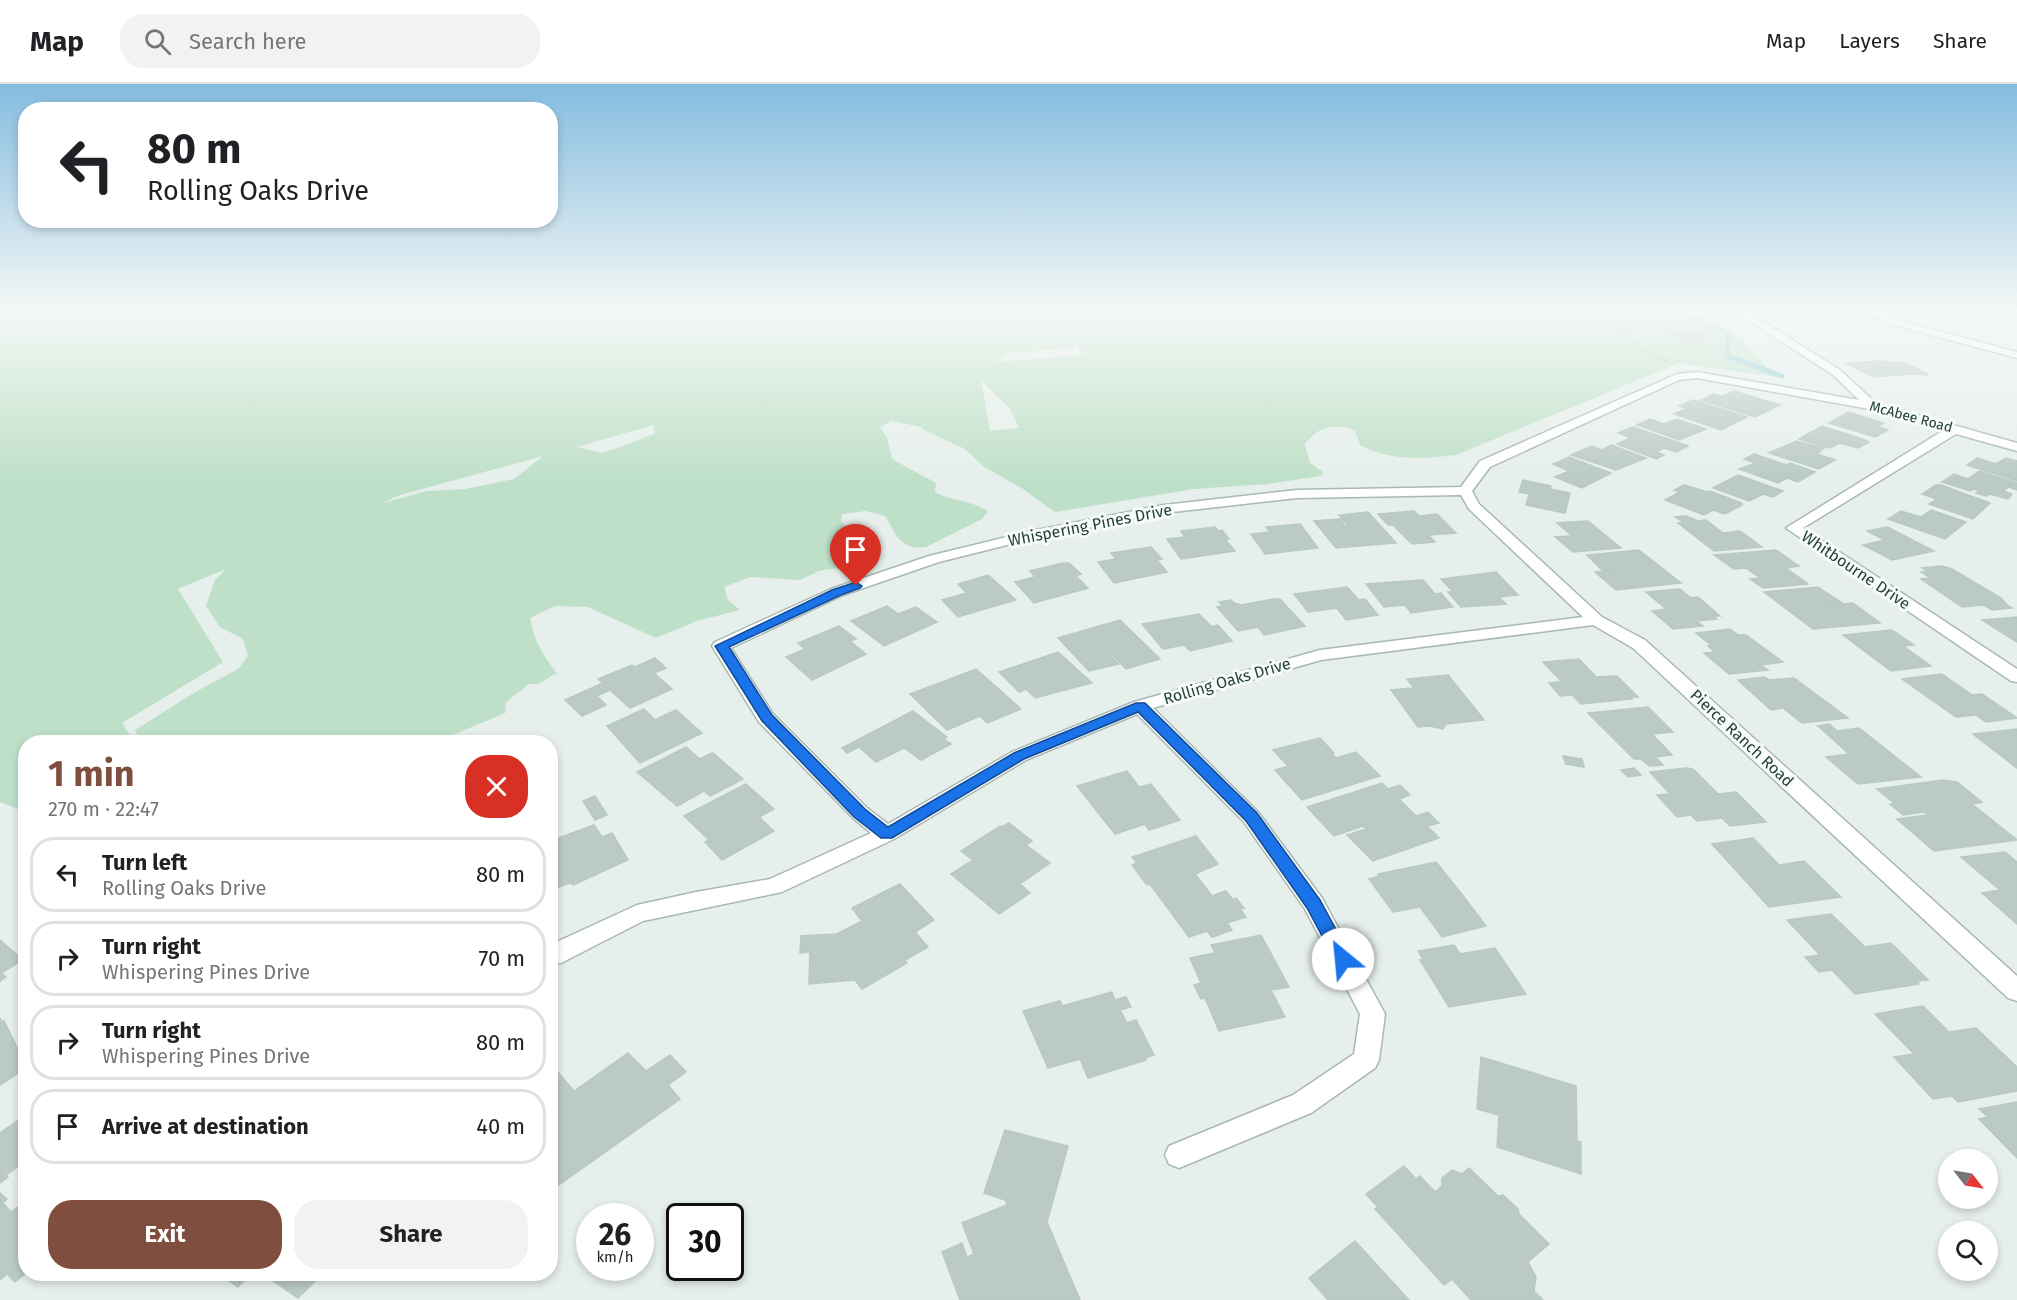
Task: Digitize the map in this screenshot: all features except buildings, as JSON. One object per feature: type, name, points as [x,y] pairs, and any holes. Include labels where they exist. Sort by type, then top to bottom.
[{"type":"street","points":[[1826,366],[1836,372],[1872,406]]},
{"type":"street","name":"McAbee Road","points":[[1697,375],[1872,406],[2017,447]]},
{"type":"street","points":[[1465,491],[1485,464],[1677,377],[1697,375]]},
{"type":"street","name":"Whitbourne Drive","points":[[1955,429],[1793,528],[2017,677]]},
{"type":"street","name":"Pierce Ranch Road","points":[[1465,491],[1474,506],[1596,620],[1639,644],[2017,990]]},
{"type":"street","name":"Whispering Pines Drive","points":[[887,834],[860,813],[766,718],[722,646],[837,592],[934,559],[1039,534],[1164,509],[1297,494],[1465,491]]},
{"type":"street","name":"Rolling Oaks Drive","points":[[558,952],[637,914],[696,900],[774,886],[887,834],[1019,756],[1140,706],[1320,655],[1596,620]]},
{"type":"street","points":[[1140,706],[1251,817],[1314,904],[1373,1014],[1366,1060],[1302,1104],[1179,1155]]},
{"type":"path","points":[[1677,366],[1697,375]]},
{"type":"green space","points":[[0,366],[1672,366],[1456,455],[1407,458],[1383,454],[1360,445],[1355,430],[1334,427],[1321,430],[1305,444],[1310,463],[1323,472],[1321,476],[1267,484],[1194,489],[1055,512],[1023,489],[983,466],[965,449],[921,427],[892,421],[880,427],[887,438],[892,459],[936,483],[935,492],[976,505],[988,512],[982,519],[926,547],[917,547],[904,544],[885,516],[866,511],[842,514],[841,522],[851,531],[838,543],[842,550],[864,554],[875,559],[866,570],[853,572],[837,568],[819,571],[800,580],[750,577],[724,587],[728,600],[740,610],[697,621],[656,638],[588,607],[555,606],[530,618],[540,647],[557,673],[538,684],[529,684],[506,702],[505,713],[453,735],[137,735],[135,730],[197,691],[238,669],[248,656],[243,639],[220,627],[206,606],[215,580],[226,569],[178,589],[223,662],[122,723],[130,735],[18,735],[18,809],[0,802]],"holes":[[[981,380],[1010,409],[1019,428],[990,431]],[[653,425],[655,434],[603,453],[577,447]],[[543,456],[514,479],[465,489],[427,491],[382,503],[400,495]]]},
{"type":"green space","points":[[1698,366],[1766,366],[1776,377]]},
{"type":"waterway","points":[[1754,366],[1782,376]]},
{"type":"route","points":[[856,586],[837,592],[722,646],[766,718],[860,813],[887,834],[1019,756],[1140,706],[1251,817],[1314,904],[1343,959]]}]
